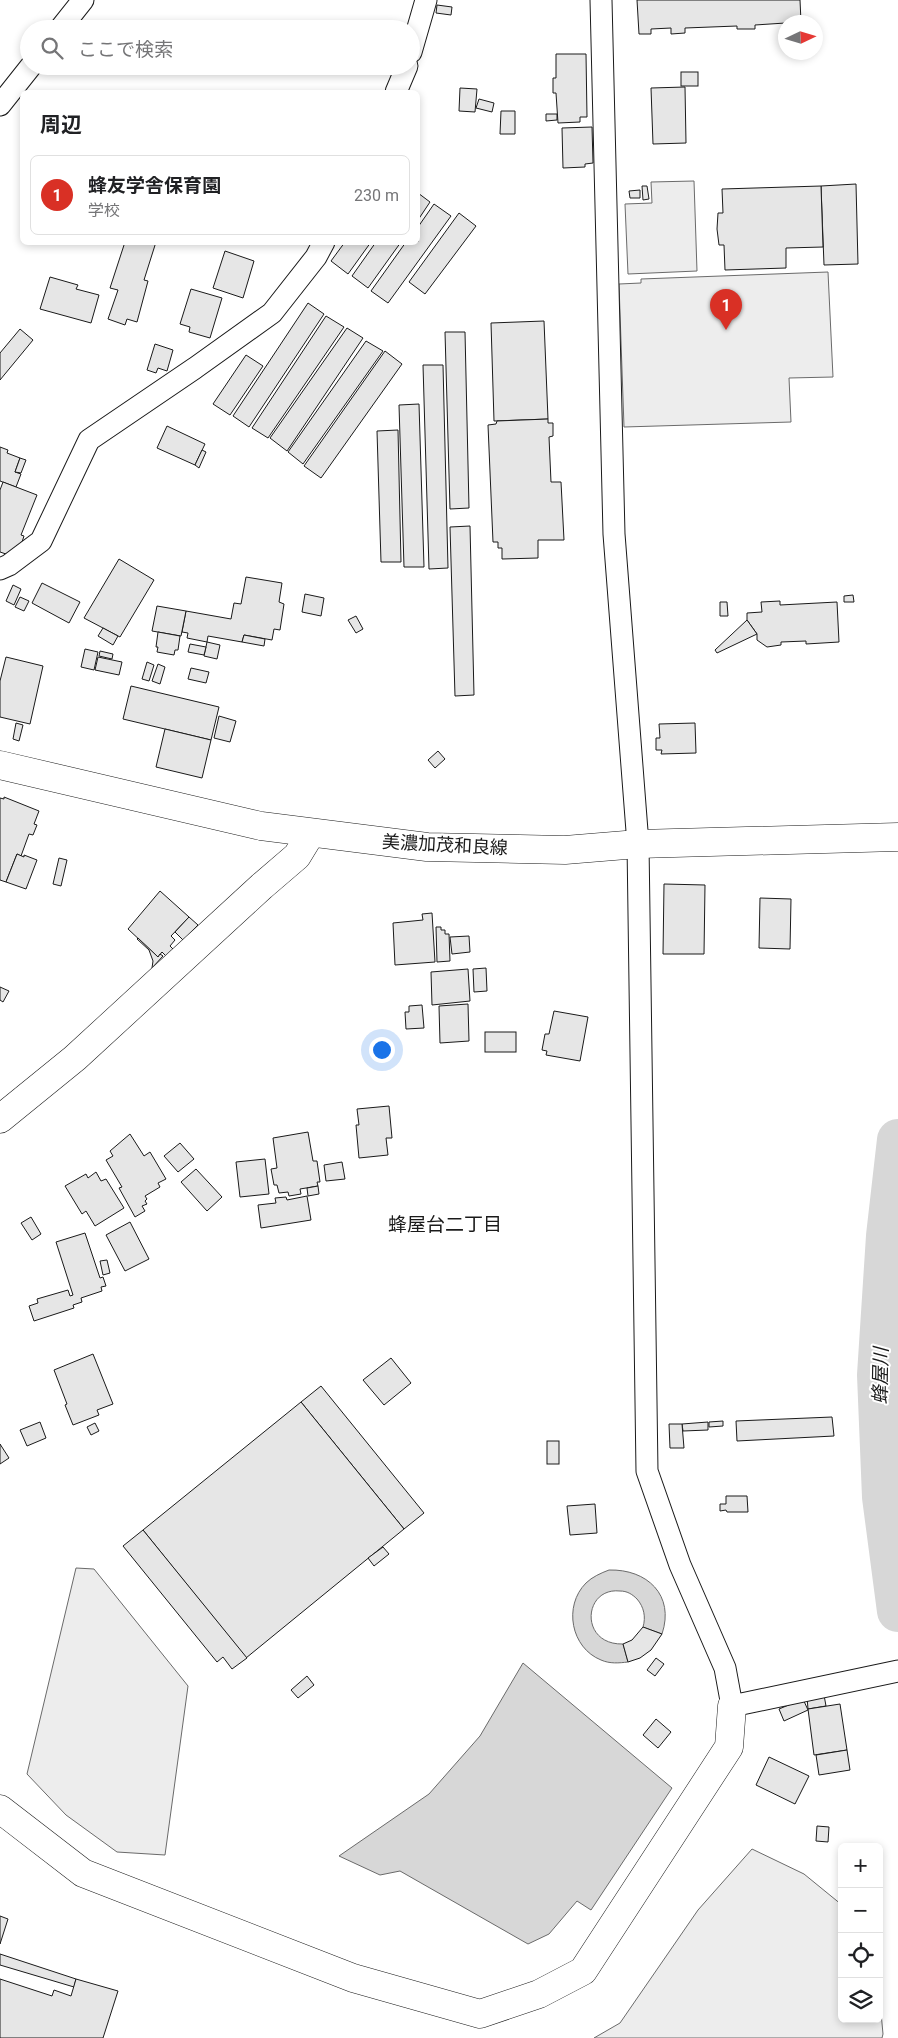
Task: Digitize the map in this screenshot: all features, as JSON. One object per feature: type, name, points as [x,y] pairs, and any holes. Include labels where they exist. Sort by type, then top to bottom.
[{"type":"street","points":[[67,20],[83,0]]},
{"type":"street","points":[[420,21],[426,0]]},
{"type":"street","points":[[0,1809],[83,1873],[353,1978],[480,2014],[539,1994],[584,1971],[729,1747],[732,1706],[725,1668],[680,1565],[647,1471],[638,844],[614,534],[601,0]]},
{"type":"street","points":[[0,105],[24,75]]},
{"type":"street","points":[[397,90],[403,75]]},
{"type":"street","points":[[0,569],[9,565],[41,541],[89,440],[196,368],[272,312],[316,256],[322,245]]},
{"type":"street","name":"美濃加茂和良線","points":[[0,765],[261,826],[427,847],[565,850],[638,844],[898,837]]},
{"type":"street","points":[[0,1119],[75,1058],[297,856],[311,833]]},
{"type":"street","points":[[732,1706],[898,1671]]},
{"type":"shaded area","points":[[694,181],[697,271],[628,274],[625,204],[652,203],[651,182]]},
{"type":"shaded area","points":[[828,272],[833,377],[789,378],[791,422],[624,427],[619,284],[641,283],[641,279]]},
{"type":"shaded area","points":[[76,1568],[94,1569],[188,1686],[165,1855],[117,1852],[66,1815],[27,1774]]},
{"type":"shaded area","points":[[609,1570],[635,1574],[646,1580],[655,1587],[665,1607],[662,1634],[643,1627],[643,1609],[637,1599],[627,1592],[608,1592],[599,1598],[593,1606],[591,1616],[593,1627],[599,1636],[609,1642],[623,1644],[628,1662],[608,1662],[591,1654],[583,1646],[574,1626],[574,1603],[579,1592],[591,1579]]},
{"type":"shaded area","points":[[523,1663],[672,1788],[591,1910],[577,1901],[549,1934],[528,1944],[400,1871],[380,1875],[339,1856],[429,1794],[480,1736]]},
{"type":"shaded area","points":[[752,1849],[804,1874],[838,1902],[838,2023],[882,2023],[882,2038],[594,2038],[620,2023],[698,1910]]},
{"type":"building","points":[[637,0],[800,0],[801,15],[778,15],[778,24],[755,25],[755,29],[737,29],[737,26],[685,28],[685,33],[671,34],[671,28],[651,29],[651,34],[639,34]]},
{"type":"building","points":[[437,5],[452,7],[451,15],[436,13]]},
{"type":"building","points":[[556,54],[586,54],[587,117],[580,117],[580,122],[558,123],[556,93],[553,93],[553,78],[556,78]]},
{"type":"building","points":[[681,72],[698,72],[698,86],[681,86]]},
{"type":"building","points":[[685,87],[686,143],[653,144],[651,88]]},
{"type":"building","points":[[460,88],[477,89],[475,112],[459,111]]},
{"type":"building","points":[[479,99],[494,103],[492,112],[476,108]]},
{"type":"building","points":[[501,111],[515,111],[515,134],[500,134]]},
{"type":"building","points":[[546,114],[557,114],[557,120],[546,121]]},
{"type":"building","points":[[592,127],[593,163],[585,164],[585,167],[563,168],[562,128]]},
{"type":"building","points":[[856,184],[858,264],[824,265],[821,186]]},
{"type":"building","points":[[642,186],[647,186],[649,199],[643,200]]},
{"type":"building","points":[[821,186],[823,247],[786,248],[786,268],[725,270],[724,245],[719,245],[717,229],[718,213],[723,213],[722,189]]},
{"type":"building","points":[[640,190],[640,198],[630,198],[629,191]]},
{"type":"building","points":[[420,194],[430,202],[420,217]]},
{"type":"building","points":[[434,204],[451,216],[388,303],[371,291],[404,245],[420,245],[420,224]]},
{"type":"building","points":[[459,213],[476,226],[425,294],[409,282]]},
{"type":"building","points":[[124,245],[155,245],[144,280],[148,281],[137,322],[127,319],[125,325],[108,319],[118,290],[110,288]]},
{"type":"building","points":[[343,245],[369,245],[348,274],[331,261]]},
{"type":"building","points":[[374,245],[399,245],[368,288],[352,276]]},
{"type":"building","points":[[225,251],[254,261],[243,298],[213,288]]},
{"type":"building","points":[[50,277],[78,285],[76,289],[99,295],[91,323],[40,309]]},
{"type":"building","points":[[191,289],[222,298],[210,338],[189,332],[190,327],[180,324]]},
{"type":"building","points":[[308,303],[324,314],[249,427],[233,416]]},
{"type":"building","points":[[326,316],[344,327],[268,438],[252,428]]},
{"type":"building","points":[[544,321],[548,419],[494,421],[491,323]]},
{"type":"building","points":[[347,328],[363,338],[287,451],[270,438]]},
{"type":"building","points":[[20,329],[33,340],[0,380],[0,353]]},
{"type":"building","points":[[445,332],[465,332],[469,508],[450,509]]},
{"type":"building","points":[[366,341],[383,351],[303,464],[288,452]]},
{"type":"building","points":[[155,344],[173,350],[167,371],[158,368],[156,373],[147,370]]},
{"type":"building","points":[[385,351],[402,364],[321,478],[304,466]]},
{"type":"building","points":[[246,355],[263,366],[230,415],[213,404]]},
{"type":"building","points":[[423,365],[443,365],[448,568],[429,569]]},
{"type":"building","points":[[419,404],[424,567],[404,567],[399,405]]},
{"type":"building","points":[[548,419],[548,423],[553,423],[553,436],[549,437],[551,482],[561,482],[564,540],[538,540],[538,558],[502,559],[502,548],[498,548],[498,542],[493,542],[488,425],[496,424],[497,421]]},
{"type":"building","points":[[167,426],[205,444],[195,465],[157,448]]},
{"type":"building","points":[[398,430],[401,562],[381,562],[377,431]]},
{"type":"building","points":[[0,447],[8,450],[7,453],[20,458],[15,472],[21,474],[16,487],[0,481]]},
{"type":"building","points":[[202,450],[206,452],[199,468],[195,465]]},
{"type":"building","points":[[20,458],[26,460],[21,473],[15,472]]},
{"type":"building","points":[[3,482],[37,495],[21,535],[24,536],[20,548],[9,555],[0,552],[0,490]]},
{"type":"building","points":[[470,526],[474,695],[455,696],[450,527]]},
{"type":"building","points":[[119,559],[154,580],[120,637],[84,618]]},
{"type":"building","points":[[246,577],[282,583],[279,602],[284,604],[280,630],[274,629],[272,640],[244,635],[242,642],[208,636],[207,642],[187,638],[188,633],[182,632],[186,611],[231,619],[234,603],[241,604]]},
{"type":"building","points":[[42,583],[80,602],[69,623],[32,603]]},
{"type":"building","points":[[13,585],[21,589],[14,605],[6,601]]},
{"type":"building","points":[[305,594],[324,598],[321,616],[302,612]]},
{"type":"building","points":[[853,595],[854,602],[844,602],[844,596]]},
{"type":"building","points":[[20,597],[29,601],[24,611],[15,607]]},
{"type":"building","points":[[780,601],[780,605],[837,602],[839,642],[806,644],[806,641],[781,642],[781,645],[767,647],[757,640],[757,634],[747,620],[747,613],[762,612],[761,602]]},
{"type":"building","points":[[720,602],[727,602],[728,616],[720,616]]},
{"type":"building","points":[[157,606],[186,611],[181,636],[152,631]]},
{"type":"building","points":[[356,616],[363,629],[356,633],[348,620]]},
{"type":"building","points":[[747,620],[757,634],[717,653],[715,650]]},
{"type":"building","points":[[103,628],[118,636],[113,645],[98,636]]},
{"type":"building","points":[[158,632],[180,636],[178,650],[175,650],[174,655],[157,652]]},
{"type":"building","points":[[244,635],[265,639],[264,646],[242,642]]},
{"type":"building","points":[[207,642],[220,645],[217,659],[204,656]]},
{"type":"building","points":[[190,644],[206,647],[204,655],[188,652]]},
{"type":"building","points":[[85,649],[98,652],[94,670],[81,667]]},
{"type":"building","points":[[100,651],[113,654],[112,659],[99,656]]},
{"type":"building","points":[[6,657],[43,666],[30,724],[0,717],[0,681]]},
{"type":"building","points":[[98,657],[122,662],[119,675],[95,670]]},
{"type":"building","points":[[147,662],[154,665],[149,681],[142,679]]},
{"type":"building","points":[[158,664],[165,667],[160,684],[152,681]]},
{"type":"building","points":[[191,668],[209,672],[206,683],[188,679]]},
{"type":"building","points":[[131,686],[219,707],[211,740],[123,719]]},
{"type":"building","points":[[219,716],[236,721],[230,742],[214,738]]},
{"type":"building","points":[[16,723],[23,725],[19,741],[13,739]]},
{"type":"building","points":[[695,723],[696,753],[661,754],[662,750],[656,750],[656,738],[660,738],[659,724]]},
{"type":"building","points":[[165,729],[211,740],[202,778],[156,767]]},
{"type":"building","points":[[438,751],[445,759],[435,768],[428,760]]},
{"type":"building","points":[[4,797],[39,811],[34,824],[37,825],[33,835],[29,834],[21,856],[17,854],[6,882],[0,880],[0,798],[4,799]]},
{"type":"building","points":[[17,854],[37,860],[26,889],[6,882]]},
{"type":"building","points":[[59,858],[67,860],[61,886],[53,884]]},
{"type":"building","points":[[664,884],[705,885],[704,954],[663,954]]},
{"type":"building","points":[[160,891],[189,917],[171,936],[175,940],[170,946],[173,949],[166,956],[162,952],[158,957],[128,929]]},
{"type":"building","points":[[760,898],[791,899],[790,949],[759,948]]},
{"type":"building","points":[[432,913],[435,962],[395,965],[393,923],[423,920],[422,914]]},
{"type":"building","points":[[189,917],[198,925],[183,940],[175,932]]},
{"type":"building","points":[[436,927],[441,927],[441,930],[445,930],[445,934],[449,934],[450,961],[437,962]]},
{"type":"building","points":[[469,936],[470,952],[452,954],[450,937]]},
{"type":"building","points":[[138,938],[158,957],[160,954],[163,956],[152,968],[153,961],[149,950]]},
{"type":"building","points":[[486,968],[487,991],[474,992],[473,969]]},
{"type":"building","points":[[468,969],[470,1001],[432,1005],[431,972]]},
{"type":"building","points":[[0,987],[9,991],[3,1002],[0,1000]]},
{"type":"building","points":[[468,1004],[469,1041],[440,1043],[439,1006]]},
{"type":"building","points":[[422,1005],[424,1028],[406,1029],[405,1012],[409,1012],[409,1006]]},
{"type":"building","points":[[554,1011],[588,1017],[580,1061],[546,1055],[547,1051],[542,1050],[545,1034],[549,1034]]},
{"type":"building","points":[[485,1032],[516,1032],[516,1052],[485,1052]]},
{"type":"building","points":[[389,1106],[392,1138],[386,1138],[388,1155],[359,1158],[356,1125],[359,1125],[357,1109]]},
{"type":"building","points":[[308,1132],[313,1161],[317,1161],[320,1182],[317,1182],[318,1186],[300,1189],[301,1194],[289,1196],[288,1192],[279,1193],[277,1185],[274,1185],[271,1169],[277,1168],[273,1138]]},
{"type":"building","points":[[130,1134],[144,1156],[150,1152],[166,1179],[158,1183],[160,1187],[145,1196],[147,1204],[142,1206],[145,1211],[135,1217],[119,1188],[122,1187],[106,1160],[113,1156],[110,1151]]},
{"type":"building","points":[[180,1143],[194,1159],[178,1172],[164,1156]]},
{"type":"building","points":[[265,1159],[269,1194],[240,1197],[236,1162]]},
{"type":"building","points":[[342,1162],[345,1179],[326,1181],[324,1165]]},
{"type":"building","points":[[196,1169],[222,1197],[207,1211],[181,1182]]},
{"type":"building","points":[[96,1172],[101,1181],[106,1179],[124,1208],[95,1226],[86,1211],[82,1214],[65,1186],[86,1174],[88,1178]]},
{"type":"building","points":[[318,1186],[319,1194],[308,1196],[307,1188]]},
{"type":"building","points":[[307,1196],[311,1220],[261,1228],[258,1205],[276,1203],[275,1198],[286,1197],[287,1200]]},
{"type":"building","points":[[31,1217],[41,1234],[32,1240],[21,1223]]},
{"type":"building","points":[[130,1222],[149,1259],[125,1271],[106,1235]]},
{"type":"building","points":[[85,1233],[100,1278],[103,1277],[106,1286],[101,1287],[102,1291],[81,1298],[82,1302],[73,1305],[74,1308],[34,1321],[29,1306],[38,1303],[37,1299],[68,1290],[70,1296],[73,1295],[56,1242]]},
{"type":"building","points":[[107,1260],[110,1273],[103,1275],[100,1261]]},
{"type":"building","points":[[93,1354],[113,1404],[97,1410],[99,1415],[73,1425],[54,1370]]},
{"type":"building","points":[[391,1358],[411,1383],[384,1405],[363,1380]]},
{"type":"building","points":[[321,1386],[424,1513],[404,1529],[301,1402]]},
{"type":"building","points":[[301,1402],[404,1529],[246,1658],[143,1530]]},
{"type":"building","points":[[832,1417],[834,1436],[737,1441],[736,1421]]},
{"type":"building","points":[[723,1421],[723,1426],[709,1427],[709,1422]]},
{"type":"building","points":[[40,1422],[46,1438],[27,1446],[20,1430]]},
{"type":"building","points":[[708,1422],[708,1430],[683,1431],[682,1424]]},
{"type":"building","points":[[95,1423],[99,1431],[91,1435],[87,1427]]},
{"type":"building","points":[[669,1424],[682,1424],[684,1448],[670,1448]]},
{"type":"building","points":[[547,1441],[559,1441],[559,1464],[547,1464]]},
{"type":"building","points":[[0,1444],[9,1458],[0,1464]]},
{"type":"building","points":[[726,1496],[747,1496],[748,1512],[720,1511],[720,1504],[726,1504]]},
{"type":"building","points":[[595,1504],[597,1533],[570,1535],[567,1506]]},
{"type":"building","points":[[143,1530],[247,1658],[232,1669],[223,1657],[217,1662],[123,1546]]},
{"type":"building","points":[[383,1547],[389,1554],[374,1566],[368,1558]]},
{"type":"building","points":[[643,1627],[662,1634],[651,1650],[640,1658],[628,1662],[623,1644],[632,1640]]},
{"type":"building","points":[[656,1658],[664,1664],[655,1676],[647,1670]]},
{"type":"building","points":[[307,1676],[314,1685],[298,1698],[291,1690]]},
{"type":"building","points":[[824,1695],[826,1706],[808,1709],[807,1697]]},
{"type":"building","points":[[803,1699],[808,1710],[784,1721],[779,1709]]},
{"type":"building","points":[[840,1704],[847,1750],[814,1755],[808,1709]]},
{"type":"building","points":[[656,1719],[671,1732],[658,1748],[643,1735]]},
{"type":"building","points":[[847,1750],[850,1770],[819,1775],[816,1755]]},
{"type":"building","points":[[769,1757],[809,1776],[795,1804],[756,1785]]},
{"type":"building","points":[[817,1826],[829,1827],[828,1842],[816,1841]]},
{"type":"building","points":[[0,1916],[8,1919],[0,1944]]},
{"type":"building","points":[[0,1954],[76,1979],[74,1987],[0,1965]]},
{"type":"building","points":[[0,1979],[52,1996],[54,1990],[71,1996],[76,1979],[118,1991],[103,2038],[0,2038]]},
{"type":"waterway","name":"蜂屋川","points":[[898,1140],[887,1236],[878,1375],[883,1497],[898,1611]]},
{"type":"place","name":"蜂友学舎保育園","points":[[726,330]]},
{"type":"district","name":"蜂屋台二丁目","points":[[445,1224]]}]
